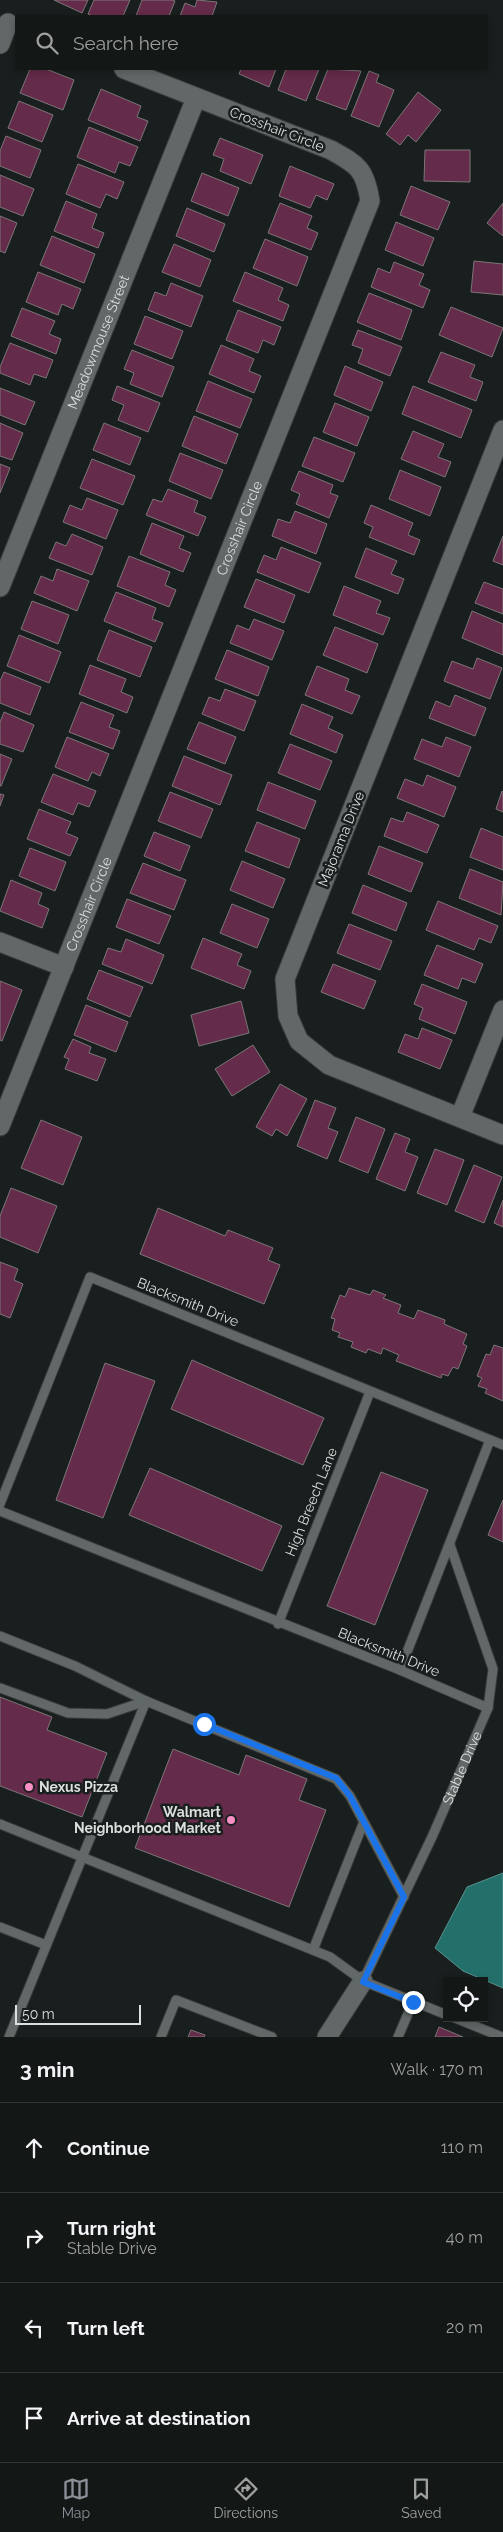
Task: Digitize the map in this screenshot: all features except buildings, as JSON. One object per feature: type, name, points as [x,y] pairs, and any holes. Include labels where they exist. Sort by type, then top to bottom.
[{"type":"street","points":[[0,44],[8,23]]},
{"type":"street","name":"Crosshair Circle","points":[[0,1126],[370,201],[366,179],[357,164],[331,150],[126,70]]},
{"type":"street","name":"Meadowmouse Street","points":[[0,587],[196,98]]},
{"type":"street","name":"Majorama Drive","points":[[503,430],[285,979],[288,1016],[299,1041],[329,1066],[503,1134]]},
{"type":"street","points":[[0,942],[64,967]]},
{"type":"street","points":[[460,1117],[503,1010]]},
{"type":"street","name":"Stable Drive","points":[[327,2037],[363,1982]]},
{"type":"street","name":"Stable Drive","points":[[344,2037],[363,1982]]},
{"type":"lane","name":"Blacksmith Drive","points":[[0,1504],[90,1276],[503,1445]]},
{"type":"lane","name":"High Breech Lane","points":[[278,1624],[370,1392]]},
{"type":"lane","points":[[400,1670],[490,1440]]},
{"type":"lane","name":"Blacksmith Drive","points":[[0,1511],[278,1624],[400,1670],[488,1708]]},
{"type":"lane","name":"Stable Drive","points":[[363,1982],[404,1897],[488,1708],[493,1670],[450,1546]]},
{"type":"lane","points":[[0,1636],[75,1666],[146,1701],[336,1778],[350,1796],[363,1824],[404,1897]]},
{"type":"lane","points":[[0,1688],[68,1713],[107,1714],[146,1701]]},
{"type":"lane","points":[[9,2037],[146,1701]]},
{"type":"lane","points":[[0,1824],[330,1957],[363,1982],[443,2013]]},
{"type":"lane","points":[[313,1950],[363,1824]]},
{"type":"lane","points":[[0,1927],[46,1945]]},
{"type":"lane","points":[[161,2037],[176,2000],[272,2037]]},
{"type":"lane","points":[[398,2037],[413,2002]]},
{"type":"lane","points":[[465,2022],[502,2037]]},
{"type":"water","points":[[503,1873],[503,1988],[488,1982],[488,1977],[477,1977],[463,1971],[435,1948],[467,1887]]},
{"type":"place","name":"Nexus Pizza","points":[[29,1787]]},
{"type":"place","name":"Walmart Neighborhood Market","points":[[231,1820]]},
{"type":"route","points":[[204,1724],[336,1778],[350,1796],[363,1824],[404,1897],[363,1982],[413,2002]]}]
